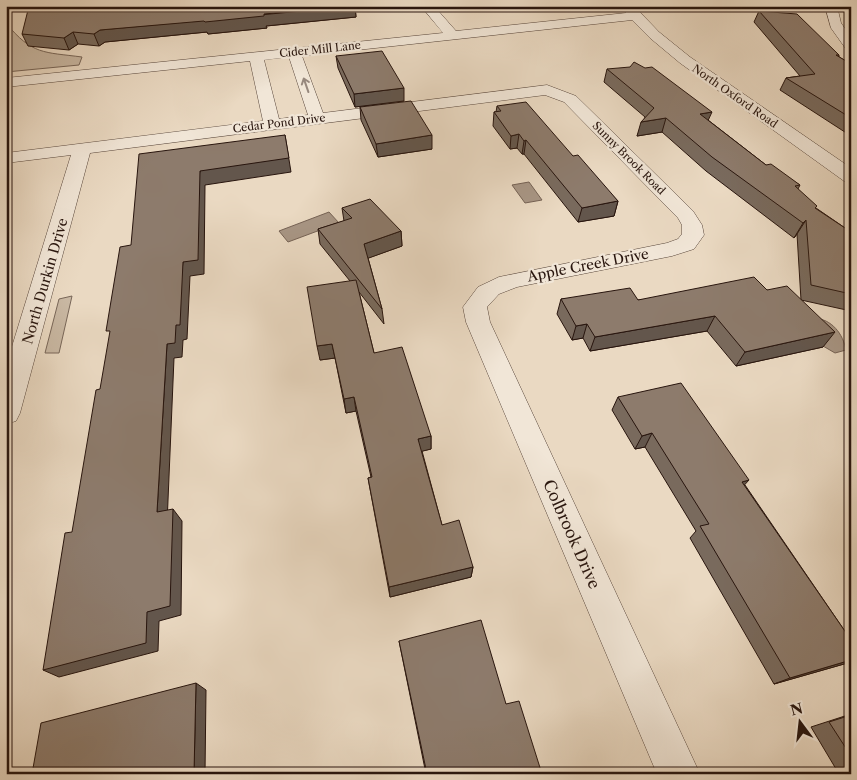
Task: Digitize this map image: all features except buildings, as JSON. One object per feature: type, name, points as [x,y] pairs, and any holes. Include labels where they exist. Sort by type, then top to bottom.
[{"type":"street","points":[[427,6],[452,35]]},
{"type":"street","points":[[831,6],[832,17],[838,31],[851,46]]},
{"type":"street","name":"Cider Mill Lane","points":[[6,83],[452,35],[631,11]]},
{"type":"street","name":"North Oxford Road","points":[[631,11],[660,40],[719,86],[851,177]]},
{"type":"street","points":[[294,52],[317,118]]},
{"type":"street","points":[[256,56],[272,124]]},
{"type":"street","name":"Cedar Pond Drive","points":[[6,158],[525,91],[554,89]]},
{"type":"street","name":"Sunny Brook Road","points":[[554,89],[570,99],[686,215],[702,237]]},
{"type":"street","name":"North Durkin Drive","points":[[6,413],[82,148]]},
{"type":"street","name":"Apple Creek Drive","points":[[474,291],[514,280],[672,249],[702,237]]},
{"type":"street","name":"Colbrook Drive","points":[[474,291],[478,322],[679,774]]},
{"type":"shaded area","points":[[6,23],[31,47],[58,54],[82,57],[79,65],[6,72]]},
{"type":"shaded area","points":[[529,182],[542,200],[525,203],[512,185]]},
{"type":"shaded area","points":[[329,212],[339,223],[288,242],[279,231]]},
{"type":"shaded area","points":[[72,296],[59,353],[45,353],[59,299]]},
{"type":"shaded area","points":[[814,318],[826,321],[836,328],[845,344],[846,350],[835,353],[823,346]]}]
